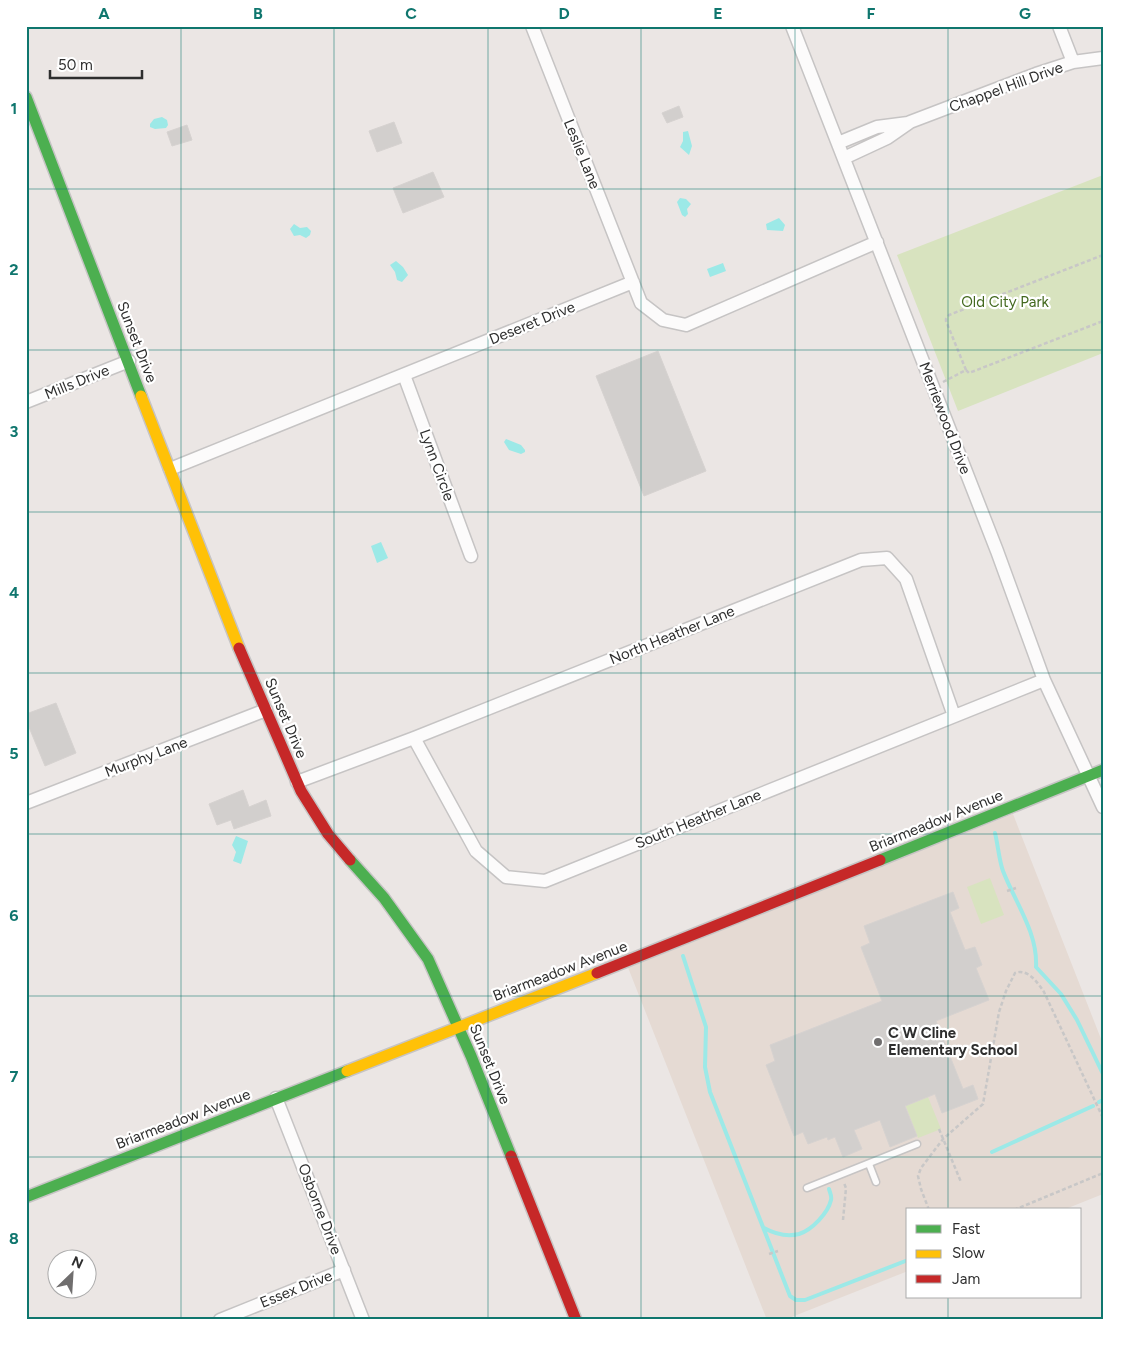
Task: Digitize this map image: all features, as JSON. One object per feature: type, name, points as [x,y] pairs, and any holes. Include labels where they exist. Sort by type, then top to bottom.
[{"type":"street","name":"Leslie Lane","points":[[532,26],[633,282]]},
{"type":"street","name":"Merriewood Drive","points":[[792,26],[997,551],[1044,680],[1103,807]]},
{"type":"street","points":[[1059,26],[1073,62]]},
{"type":"street","name":"Chappel Hill Drive","points":[[838,143],[877,127],[910,122],[1036,74],[1073,62],[1103,58]]},
{"type":"street","name":"Sunset Drive","points":[[26,96],[236,641],[297,782],[328,834],[384,898],[428,959],[458,1027],[576,1320]]},
{"type":"street","name":"Chappel Hill Drive","points":[[844,158],[887,138],[910,122]]},
{"type":"street","points":[[633,282],[641,303],[663,320],[686,325],[877,242]]},
{"type":"street","name":"Deseret Drive","points":[[170,469],[633,282]]},
{"type":"street","name":"Mills Drive","points":[[26,402],[129,361]]},
{"type":"street","name":"Lynn Circle","points":[[404,375],[471,556]]},
{"type":"street","name":"North Heather Lane","points":[[297,782],[414,738],[861,560],[887,558],[906,579],[954,716]]},
{"type":"street","name":"South Heather Lane","points":[[414,738],[476,851],[506,877],[545,881],[1044,680]]},
{"type":"street","name":"Murphy Lane","points":[[26,803],[266,710]]},
{"type":"street","name":"Briarmeadow Avenue","points":[[26,1197],[696,934],[1103,770]]},
{"type":"street","name":"Osborne Drive","points":[[276,1098],[363,1320]]},
{"type":"street","name":"Essex Drive","points":[[220,1320],[344,1270]]},
{"type":"lane","points":[[807,1188],[916,1144]]},
{"type":"lane","points":[[869,1164],[876,1182]]},
{"type":"path","points":[[1103,255],[949,315],[946,318],[966,370],[969,373],[1103,321]]},
{"type":"path","points":[[933,386],[966,370]]},
{"type":"path","points":[[1007,891],[1016,888]]},
{"type":"path","points":[[928,1208],[920,1189],[919,1172],[943,1139],[983,1104],[999,1012],[1010,981],[1015,973],[1018,972],[1032,976],[1044,992],[1103,1118]]},
{"type":"path","points":[[939,1129],[961,1182]]},
{"type":"path","points":[[1019,1208],[1103,1173]]},
{"type":"path","points":[[841,1175],[846,1188],[843,1220]]},
{"type":"path","points":[[769,1254],[778,1251]]},
{"type":"shaded area","points":[[1013,814],[1103,1044],[1103,1194],[1068,1208],[906,1208],[906,1272],[784,1320],[767,1320],[627,965]]},
{"type":"green space","name":"Old City Park","points":[[1103,175],[1103,353],[958,411],[897,255]]},
{"type":"green space","points":[[990,878],[1004,915],[981,924],[967,887]]},
{"type":"green space","points":[[928,1097],[941,1129],[918,1138],[905,1104],[911,1104]]},
{"type":"water","points":[[162,117],[167,120],[168,125],[166,128],[155,129],[150,127],[154,119]]},
{"type":"water","points":[[688,131],[692,146],[689,155],[680,147],[683,141],[683,132]]},
{"type":"water","points":[[680,198],[686,199],[691,204],[687,209],[688,214],[685,217],[682,215],[677,202]]},
{"type":"water","points":[[779,218],[785,225],[783,231],[767,230],[766,224]]},
{"type":"water","points":[[294,224],[300,228],[307,227],[311,231],[310,235],[306,238],[300,235],[294,236],[290,229]]},
{"type":"water","points":[[396,261],[408,275],[402,282],[397,280],[395,272],[390,265]]},
{"type":"water","points":[[723,263],[726,271],[710,277],[707,269]]},
{"type":"water","points":[[506,439],[521,445],[525,452],[521,454],[509,450],[504,442]]},
{"type":"water","points":[[381,542],[388,558],[377,563],[371,546]]},
{"type":"water","points":[[236,836],[248,841],[241,864],[233,861],[236,852],[232,845]]},
{"type":"building","points":[[679,106],[683,117],[667,123],[662,113]]},
{"type":"building","points":[[394,122],[402,143],[377,152],[369,131]]},
{"type":"building","points":[[187,125],[192,140],[172,146],[167,132]]},
{"type":"building","points":[[433,172],[444,197],[403,213],[393,188]]},
{"type":"building","points":[[658,351],[706,471],[644,496],[596,376]]},
{"type":"building","points":[[56,703],[76,753],[45,766],[26,720],[26,714]]},
{"type":"building","points":[[243,790],[249,807],[266,800],[271,816],[234,829],[231,820],[217,825],[209,804]]},
{"type":"building","points":[[953,892],[959,908],[950,912],[965,950],[975,947],[982,965],[976,968],[989,1000],[936,1021],[963,1089],[973,1085],[978,1099],[942,1113],[935,1094],[905,1106],[917,1136],[890,1147],[880,1120],[854,1130],[862,1149],[843,1157],[835,1137],[828,1140],[827,1137],[808,1144],[803,1132],[794,1136],[766,1065],[775,1061],[770,1045],[882,1001],[861,947],[870,943],[864,926]]},
{"type":"waterway","points":[[995,833],[1003,871],[1030,930],[1036,954],[1036,967],[1061,994],[1077,1020],[1103,1074]]},
{"type":"waterway","points":[[683,956],[706,1027],[705,1067],[710,1092],[790,1296],[796,1300],[805,1300],[906,1261]]},
{"type":"waterway","points":[[1099,1102],[1103,1100]]},
{"type":"waterway","points":[[992,1152],[1093,1106]]},
{"type":"waterway","points":[[764,1228],[786,1235],[804,1232],[814,1225],[827,1210],[831,1199],[829,1189]]},
{"type":"traffic: fast","points":[[26,97],[141,396]]},
{"type":"traffic: fast","points":[[880,860],[1103,770]]},
{"type":"traffic: fast","points":[[350,860],[384,898],[428,959],[471,1056],[511,1156]]},
{"type":"traffic: fast","points":[[26,1197],[347,1071]]},
{"type":"traffic: slow","points":[[141,396],[239,648]]},
{"type":"traffic: slow","points":[[347,1071],[597,973]]},
{"type":"traffic: jam","points":[[239,648],[301,791],[328,834],[350,860]]},
{"type":"traffic: jam","points":[[597,973],[880,860]]},
{"type":"traffic: jam","points":[[511,1156],[576,1320]]},
{"type":"place","name":"C W Cline Elementary School","points":[[878,1042]]}]
